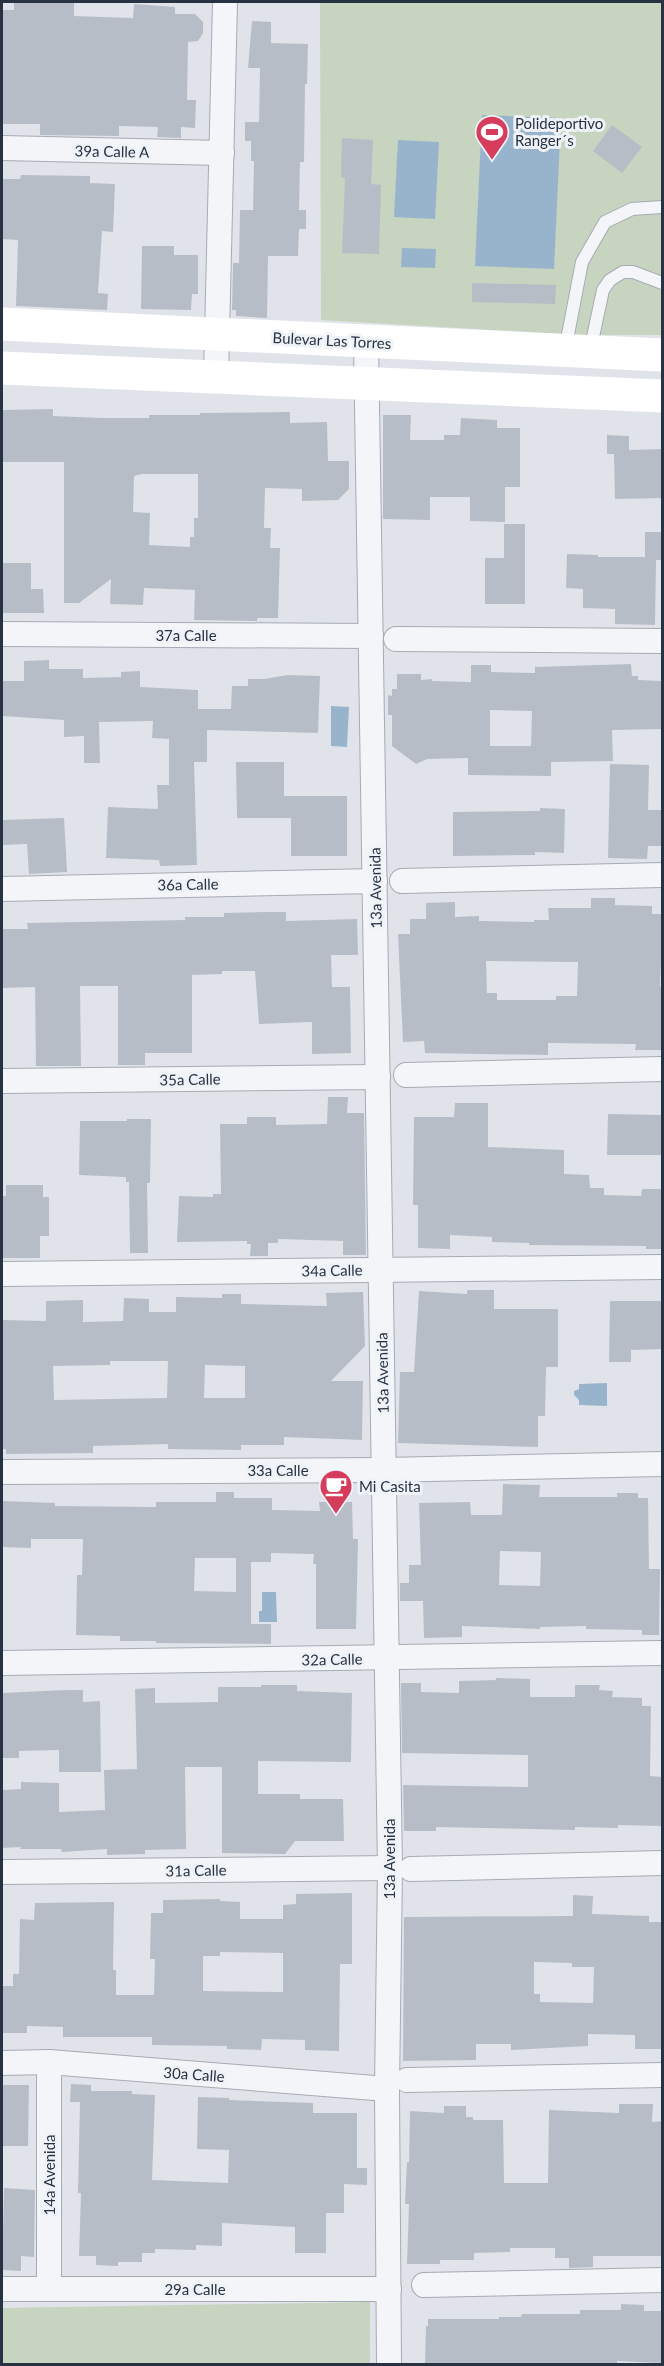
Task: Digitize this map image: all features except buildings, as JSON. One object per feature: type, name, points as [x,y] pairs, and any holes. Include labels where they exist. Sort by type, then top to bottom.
[{"type":"street","points":[[216,377],[225,2]]},
{"type":"street","name":"39a Calle A","points":[[2,148],[222,153]]},
{"type":"street","name":"Bulevar Las Torres","points":[[2,324],[663,355]]},
{"type":"street","name":"13a Avenida","points":[[366,341],[387,1658],[401,1868],[397,2084],[389,2289],[389,2364]]},
{"type":"street","points":[[2,368],[663,396]]},
{"type":"street","name":"37a Calle","points":[[2,634],[371,636]]},
{"type":"street","points":[[396,639],[663,641]]},
{"type":"street","points":[[402,880],[663,875]]},
{"type":"street","name":"36a Calle","points":[[2,889],[375,881]]},
{"type":"street","points":[[406,1075],[663,1069]]},
{"type":"street","name":"35a Calle","points":[[2,1081],[378,1077]]},
{"type":"street","name":"34a Calle","points":[[2,1274],[663,1267]]},
{"type":"street","name":"33a Calle","points":[[2,1472],[384,1470],[663,1464]]},
{"type":"street","name":"32a Calle","points":[[2,1663],[663,1653]]},
{"type":"street","name":"31a Calle","points":[[2,1872],[663,1863]]},
{"type":"street","name":"30a Calle","points":[[2,2063],[49,2062],[397,2084],[663,2075]]},
{"type":"street","name":"14a Avenida","points":[[49,2062],[49,2289]]},
{"type":"street","points":[[424,2285],[663,2280]]},
{"type":"street","name":"29a Calle","points":[[2,2289],[389,2289]]},
{"type":"lane","points":[[577,352],[582,262],[605,222],[632,209],[663,207]]},
{"type":"lane","points":[[577,352],[603,290],[610,280],[623,272],[633,272],[663,284]]},
{"type":"green space","name":"Polideportivo Ranger´s","points":[[320,2],[662,2],[662,335],[580,335],[321,320]]},
{"type":"green space","points":[[370,2302],[370,2364],[2,2364],[2,2308]]},
{"type":"water","points":[[482,115],[561,118],[554,269],[475,266]]},
{"type":"water","points":[[398,140],[439,142],[435,219],[394,217]]},
{"type":"water","points":[[402,248],[436,249],[435,268],[401,267]]},
{"type":"water","points":[[331,706],[349,707],[347,747],[331,746]]},
{"type":"water","points":[[607,1383],[607,1406],[579,1405],[574,1391],[579,1389],[579,1384]]},
{"type":"water","points":[[262,1592],[276,1592],[277,1622],[259,1622],[259,1611],[262,1611]]},
{"type":"place","name":"Polideportivo Ranger´s","points":[[492,161]]},
{"type":"place","name":"Mi Casita","points":[[336,1515]]}]
